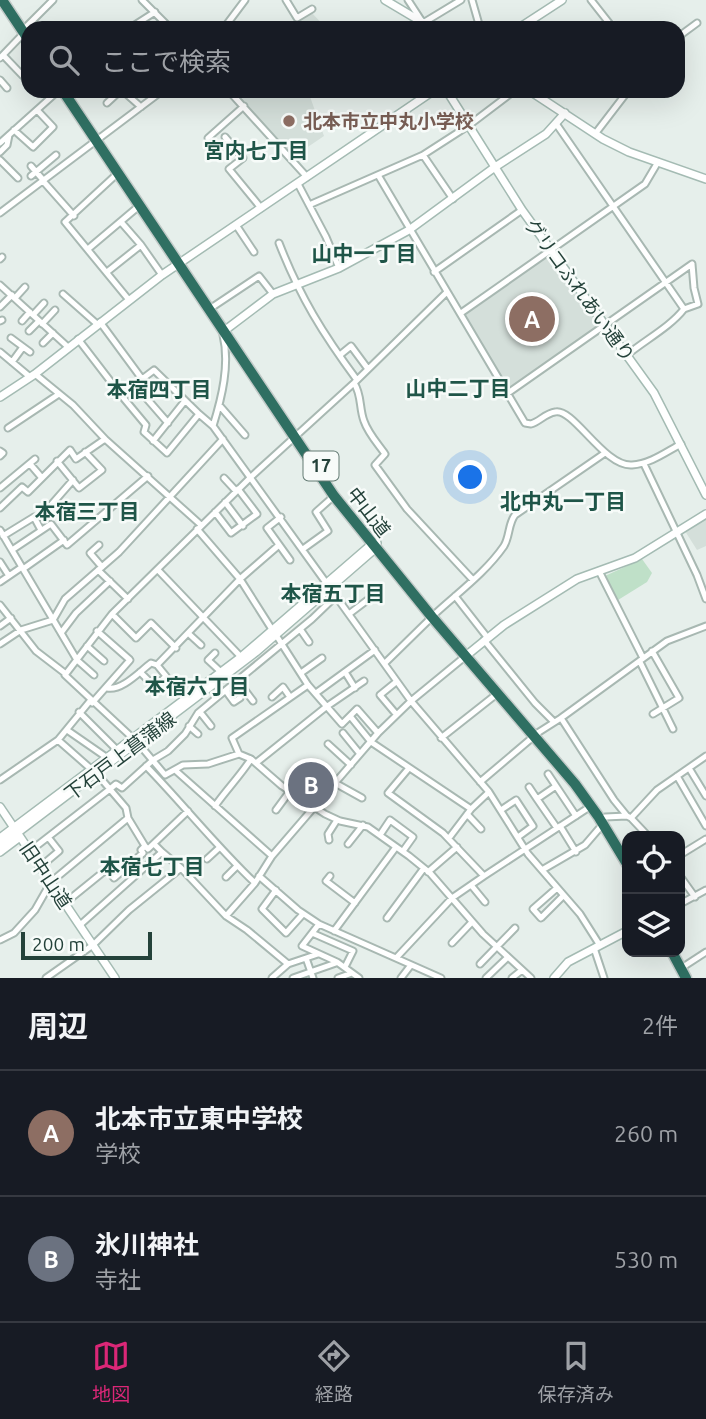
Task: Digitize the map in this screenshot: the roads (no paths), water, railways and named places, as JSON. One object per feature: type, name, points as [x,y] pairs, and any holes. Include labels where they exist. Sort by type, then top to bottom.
[{"type":"highway","points":[[2,0],[21,24]]},
{"type":"highway","points":[[8,0],[21,22]]},
{"type":"highway","name":"中山道","points":[[68,98],[375,545]]},
{"type":"highway","name":"中山道","points":[[73,98],[139,205],[214,306],[225,328]]},
{"type":"highway","name":"中山道","points":[[297,435],[334,496],[536,734],[622,847]]},
{"type":"highway","name":"中山道","points":[[469,653],[498,693],[590,794],[622,854]]},
{"type":"highway","points":[[676,957],[686,978]]},
{"type":"highway","points":[[681,957],[692,978]]},
{"type":"main road","points":[[385,0],[420,21]]},
{"type":"main road","points":[[530,21],[562,0]]},
{"type":"main road","points":[[0,397],[162,275],[423,98]]},
{"type":"main road","name":"グリコふれあい通り","points":[[451,98],[522,210],[654,393],[706,495]]},
{"type":"main road","points":[[541,98],[595,134],[629,152],[706,179]]},
{"type":"main road","points":[[225,328],[273,294],[339,268],[409,230],[557,125],[565,113]]},
{"type":"main road","points":[[469,653],[486,638],[578,579],[635,558],[706,514]]},
{"type":"main road","name":"下石戸上菖蒲線","points":[[94,772],[106,757],[134,741],[243,659],[375,545]]},
{"type":"main road","name":"下石戸上菖蒲線","points":[[10,834],[221,672],[243,659]]},
{"type":"main road","name":"旧中山道","points":[[0,807],[10,834],[30,851],[115,978]]},
{"type":"main road","points":[[0,846],[10,834]]},
{"type":"main road","points":[[0,852],[10,834]]},
{"type":"main road","points":[[554,978],[568,962],[622,934]]},
{"type":"street","points":[[36,21],[53,0]]},
{"type":"street","points":[[142,0],[163,21]]},
{"type":"street","points":[[229,21],[244,0]]},
{"type":"street","points":[[286,0],[297,18],[312,9]]},
{"type":"street","points":[[408,0],[422,21]]},
{"type":"street","points":[[426,21],[461,0]]},
{"type":"street","points":[[472,0],[478,21]]},
{"type":"street","points":[[591,0],[608,21]]},
{"type":"street","points":[[141,21],[155,12]]},
{"type":"street","points":[[685,32],[697,23]]},
{"type":"street","points":[[21,38],[2,56],[21,74]]},
{"type":"street","points":[[0,80],[7,88]]},
{"type":"street","points":[[0,143],[50,98]]},
{"type":"street","points":[[107,103],[113,98]]},
{"type":"street","points":[[130,98],[141,107]]},
{"type":"street","points":[[0,213],[153,98]]},
{"type":"street","points":[[236,98],[307,177]]},
{"type":"street","points":[[309,205],[422,155],[468,126],[505,98]]},
{"type":"street","points":[[595,134],[623,98]]},
{"type":"street","points":[[208,138],[244,106]]},
{"type":"street","points":[[14,130],[33,148],[53,127],[37,110]]},
{"type":"street","points":[[557,125],[611,207],[684,309]]},
{"type":"street","points":[[0,152],[7,145],[9,135]]},
{"type":"street","points":[[225,137],[243,158],[229,169],[261,208]]},
{"type":"street","points":[[33,174],[57,155]]},
{"type":"street","points":[[422,155],[453,198]]},
{"type":"street","points":[[0,160],[18,178]]},
{"type":"street","points":[[461,313],[645,184],[658,163]]},
{"type":"street","points":[[31,166],[33,174],[44,181],[74,215]]},
{"type":"street","points":[[118,173],[65,222],[129,300]]},
{"type":"street","points":[[378,175],[461,313],[481,356],[526,423],[537,422],[554,412],[562,413],[622,464],[644,464],[681,444]]},
{"type":"street","points":[[298,184],[339,268]]},
{"type":"street","points":[[88,249],[139,205]]},
{"type":"street","points":[[434,272],[522,210]]},
{"type":"street","points":[[121,222],[162,275]]},
{"type":"street","points":[[236,225],[254,252]]},
{"type":"street","points":[[279,243],[296,286],[356,382],[365,425],[385,454],[375,465],[407,509],[473,580]]},
{"type":"street","points":[[107,272],[141,245]]},
{"type":"street","points":[[508,393],[692,264],[698,304],[684,309],[674,321],[627,355]]},
{"type":"street","points":[[214,306],[259,276],[273,294]]},
{"type":"street","points":[[0,285],[68,346]]},
{"type":"street","points":[[0,307],[25,287]]},
{"type":"street","points":[[66,674],[112,614],[237,490],[356,382],[447,292]]},
{"type":"street","points":[[63,294],[98,323],[142,379]]},
{"type":"street","points":[[22,321],[44,303]]},
{"type":"street","points":[[29,331],[55,310]]},
{"type":"street","points":[[213,426],[219,405],[226,348],[225,328]]},
{"type":"street","points":[[43,343],[53,333]]},
{"type":"street","points":[[11,338],[30,352]]},
{"type":"street","points":[[78,339],[146,425],[144,432],[167,453],[199,414]]},
{"type":"street","points":[[340,355],[351,346],[368,369]]},
{"type":"street","points":[[12,362],[23,347]]},
{"type":"street","points":[[0,352],[73,405],[105,439],[170,496],[199,527],[240,579],[308,684],[326,707],[342,724],[357,709],[378,733]]},
{"type":"street","points":[[121,395],[154,370],[184,402],[213,426],[252,476],[396,682],[489,792],[526,849],[580,914],[597,946],[604,978]]},
{"type":"street","points":[[135,384],[167,423]]},
{"type":"street","points":[[8,428],[59,394]]},
{"type":"street","points":[[153,441],[184,402]]},
{"type":"street","points":[[219,405],[245,435]]},
{"type":"street","points":[[0,508],[22,487],[28,492],[70,450],[76,459],[105,439]]},
{"type":"street","points":[[0,644],[21,630],[53,620],[65,599],[119,552],[223,439]]},
{"type":"street","points":[[0,451],[3,453],[0,456]]},
{"type":"street","points":[[57,461],[79,488],[102,470],[85,452]]},
{"type":"street","points":[[385,663],[473,580],[506,543],[511,520],[515,515],[606,453]]},
{"type":"street","points":[[0,488],[33,461],[42,478]]},
{"type":"street","points":[[644,464],[706,599]]},
{"type":"street","points":[[12,550],[51,524],[67,545],[148,476]]},
{"type":"street","points":[[215,512],[231,533],[257,514],[224,478]]},
{"type":"street","points":[[51,504],[73,480]]},
{"type":"street","points":[[303,549],[328,531],[316,512],[334,496]]},
{"type":"street","points":[[225,502],[243,526]]},
{"type":"street","points":[[41,530],[34,517],[2,533],[77,660],[94,675]]},
{"type":"street","points":[[281,517],[267,528],[290,560]]},
{"type":"street","points":[[0,582],[64,540]]},
{"type":"street","points":[[99,545],[90,553],[110,581],[128,599]]},
{"type":"street","points":[[157,665],[190,634],[240,579],[279,545]]},
{"type":"street","points":[[0,562],[9,576]]},
{"type":"street","points":[[158,570],[253,669]]},
{"type":"street","points":[[599,571],[673,729]]},
{"type":"street","points":[[61,633],[76,613],[110,581]]},
{"type":"street","points":[[349,614],[378,592]]},
{"type":"street","points":[[30,851],[110,789],[116,785],[122,788],[153,760],[168,751],[200,712],[336,596]]},
{"type":"street","points":[[455,596],[535,703],[557,720],[614,800],[643,831]]},
{"type":"street","points":[[0,605],[36,651],[66,674],[165,775],[183,765],[208,764],[239,754]]},
{"type":"street","points":[[112,614],[136,638],[151,623],[176,648]]},
{"type":"street","points":[[0,626],[11,618]]},
{"type":"street","points":[[480,782],[536,734],[652,651],[687,632],[706,626]]},
{"type":"street","points":[[300,629],[309,642]]},
{"type":"street","points":[[0,780],[58,740],[79,712],[107,688],[130,660],[97,631]]},
{"type":"street","points":[[190,634],[201,645]]},
{"type":"street","points":[[87,646],[104,661]]},
{"type":"street","points":[[316,693],[375,650]]},
{"type":"street","points":[[652,651],[680,698],[653,714]]},
{"type":"street","points":[[215,653],[208,660],[221,672]]},
{"type":"street","points":[[226,916],[255,883],[272,856],[313,806],[378,733],[411,701],[469,653]]},
{"type":"street","points":[[301,673],[322,658]]},
{"type":"street","points":[[107,688],[115,688],[152,663],[166,676],[155,687],[141,672]]},
{"type":"street","points":[[345,672],[355,688]]},
{"type":"street","points":[[239,681],[253,701]]},
{"type":"street","points":[[215,806],[231,782],[238,779],[253,761],[364,681]]},
{"type":"street","points":[[396,682],[380,695],[396,715]]},
{"type":"street","points":[[308,684],[232,738],[239,754],[253,761],[313,806],[337,820],[363,825],[403,851],[426,870],[472,922],[531,978]]},
{"type":"street","points":[[272,697],[283,687],[290,697]]},
{"type":"street","points":[[226,691],[234,702],[240,698]]},
{"type":"street","points":[[441,738],[498,693]]},
{"type":"street","points":[[79,712],[117,749]]},
{"type":"street","points":[[200,712],[211,726]]},
{"type":"street","points":[[350,716],[371,742],[469,811],[481,829]]},
{"type":"street","points":[[189,726],[198,734]]},
{"type":"street","points":[[67,730],[106,757]]},
{"type":"street","points":[[343,733],[360,754]]},
{"type":"street","points":[[58,740],[94,772],[126,808],[128,818],[148,849],[188,811]]},
{"type":"street","points":[[328,744],[351,765]]},
{"type":"street","points":[[542,870],[585,845],[604,820],[629,817],[657,790],[706,756]]},
{"type":"street","points":[[146,766],[219,848],[255,883]]},
{"type":"street","points":[[409,768],[388,793],[449,838],[484,876]]},
{"type":"street","points":[[689,768],[706,796]]},
{"type":"street","points":[[175,770],[272,856]]},
{"type":"street","points":[[548,774],[576,816]]},
{"type":"street","points":[[677,776],[706,826]]},
{"type":"street","points":[[335,783],[362,798]]},
{"type":"street","points":[[537,799],[556,786]]},
{"type":"street","points":[[529,787],[576,852]]},
{"type":"street","points":[[276,810],[290,791]]},
{"type":"street","points":[[449,838],[469,811],[489,792]]},
{"type":"street","points":[[501,810],[516,800],[533,826],[518,837]]},
{"type":"street","points":[[397,957],[452,898],[591,806]]},
{"type":"street","points":[[0,940],[14,933],[35,910],[51,882],[128,818]]},
{"type":"street","points":[[329,840],[328,834],[337,820]]},
{"type":"street","points":[[380,835],[390,820],[413,836],[403,851]]},
{"type":"street","points":[[348,844],[363,825]]},
{"type":"street","points":[[40,867],[59,851],[48,837]]},
{"type":"street","points":[[685,852],[706,839]]},
{"type":"street","points":[[154,844],[181,868],[226,916],[288,964]]},
{"type":"street","points":[[114,878],[143,853],[141,850],[145,846]]},
{"type":"street","points":[[334,931],[396,846]]},
{"type":"street","points":[[387,918],[426,870],[457,847]]},
{"type":"street","points":[[207,859],[219,848]]},
{"type":"street","points":[[80,925],[162,852]]},
{"type":"street","points":[[226,877],[237,866]]},
{"type":"street","points":[[47,978],[93,945],[129,910],[181,868]]},
{"type":"street","points":[[65,903],[107,869],[122,888]]},
{"type":"street","points":[[259,876],[303,915],[319,924],[441,978]]},
{"type":"street","points":[[330,876],[326,881],[355,903]]},
{"type":"street","points":[[685,883],[695,897]]},
{"type":"street","points":[[471,885],[485,902]]},
{"type":"street","points":[[557,888],[533,909],[541,918],[564,896]]},
{"type":"street","points":[[276,890],[262,909],[286,933],[303,915]]},
{"type":"street","points":[[685,902],[706,890]]},
{"type":"street","points":[[452,943],[472,922]]},
{"type":"street","points":[[319,924],[302,946],[337,962],[359,978]]},
{"type":"street","points":[[480,964],[515,928]]},
{"type":"street","points":[[312,933],[353,951],[345,967]]},
{"type":"street","points":[[685,965],[706,952]]},
{"type":"street","points":[[272,978],[288,964],[318,954]]},
{"type":"street","points":[[486,978],[508,957]]},
{"type":"street","points":[[306,958],[312,975]]},
{"type":"street","points":[[293,978],[312,975],[337,962]]},
{"type":"street","points":[[401,978],[411,965]]},
{"type":"street","points":[[512,978],[522,970]]},
{"type":"street","points":[[338,978],[352,973]]},
{"type":"place","name":"北本市立中丸小学校","points":[[289,121]]},
{"type":"place","name":"北本市立東中学校","points":[[532,319]]},
{"type":"place","name":"氷川神社","points":[[311,785]]},
{"type":"district","name":"宮内七丁目","points":[[256,151]]},
{"type":"district","name":"山中一丁目","points":[[364,254]]},
{"type":"district","name":"山中二丁目","points":[[458,389]]},
{"type":"district","name":"本宿四丁目","points":[[159,390]]},
{"type":"district","name":"北中丸一丁目","points":[[563,502]]},
{"type":"district","name":"本宿三丁目","points":[[87,512]]},
{"type":"district","name":"本宿五丁目","points":[[333,594]]},
{"type":"district","name":"本宿六丁目","points":[[197,687]]},
{"type":"district","name":"本宿七丁目","points":[[152,867]]}]
